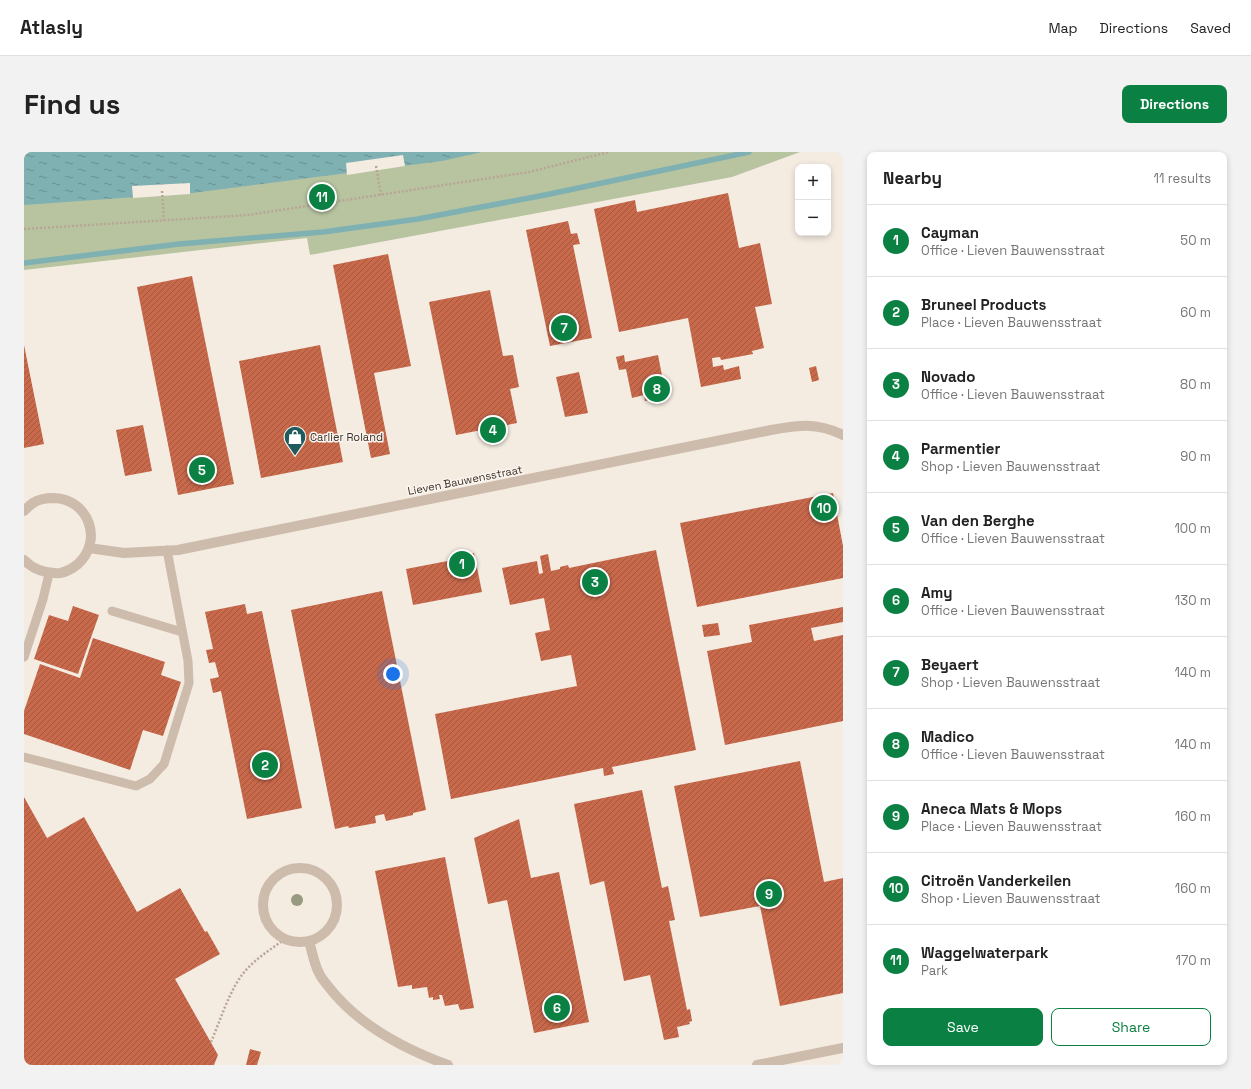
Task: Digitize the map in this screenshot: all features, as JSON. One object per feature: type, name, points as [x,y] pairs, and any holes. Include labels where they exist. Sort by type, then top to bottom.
[{"type":"street","name":"Lieven Bauwensstraat","points":[[89,548],[124,553],[186,548],[802,425],[822,427],[843,435]]},
{"type":"street","points":[[24,511],[34,502],[48,498],[62,498],[74,503],[83,512],[89,523],[91,536],[89,548],[83,559],[74,568],[62,573],[49,574],[26,566]]},
{"type":"street","points":[[294,869],[305,869],[316,872],[325,878],[337,897],[335,920],[329,929],[320,937],[309,941],[302,943],[285,939],[271,929],[263,910],[267,889],[274,880],[283,873],[294,869]]},
{"type":"street","points":[[309,941],[319,973],[335,995],[358,1017],[389,1037],[430,1058],[448,1065]]},
{"type":"street","points":[[757,1065],[843,1048]]},
{"type":"lane","points":[[24,757],[136,786],[150,779],[164,764],[189,684],[188,660],[167,550]]},
{"type":"lane","points":[[24,657],[43,599],[49,574]]},
{"type":"lane","points":[[112,611],[182,632]]},
{"type":"path","points":[[24,229],[248,215],[529,172],[609,152]]},
{"type":"path","points":[[376,166],[381,195]]},
{"type":"path","points":[[162,191],[164,220]]},
{"type":"path","points":[[211,1042],[236,985],[243,974],[252,964],[285,939]]},
{"type":"green space","points":[[24,152],[800,152],[732,177],[310,255],[307,238],[24,270]]},
{"type":"water","points":[[24,152],[482,152],[442,161],[192,193],[24,205]]},
{"type":"pier","points":[[403,155],[405,166],[347,175],[346,163]]},
{"type":"pier","points":[[190,183],[190,194],[133,198],[132,186]]},
{"type":"building","points":[[728,193],[739,248],[760,243],[772,304],[755,307],[764,348],[752,351],[753,354],[721,360],[720,357],[712,358],[713,367],[723,365],[724,370],[739,366],[741,379],[701,387],[688,318],[619,332],[594,209],[635,200],[637,212]]},
{"type":"building","points":[[568,221],[571,234],[577,233],[580,244],[573,245],[592,338],[550,346],[526,230]]},
{"type":"building","points":[[388,254],[411,366],[374,373],[390,454],[371,458],[333,265]]},
{"type":"building","points":[[192,276],[234,484],[178,495],[137,287]]},
{"type":"building","points":[[490,290],[503,356],[513,355],[519,387],[510,389],[517,423],[456,435],[429,302]]},
{"type":"building","points":[[24,345],[44,444],[24,448]]},
{"type":"building","points":[[320,345],[343,462],[261,478],[239,361]]},
{"type":"building","points":[[624,355],[625,362],[658,355],[666,396],[645,401],[644,395],[632,398],[626,369],[619,370],[616,357]]},
{"type":"building","points":[[816,366],[819,380],[812,382],[809,368]]},
{"type":"building","points":[[579,372],[588,413],[565,417],[556,377]]},
{"type":"building","points":[[143,425],[152,471],[125,476],[116,430]]},
{"type":"building","points":[[833,493],[843,546],[843,578],[697,607],[680,523]]},
{"type":"building","points":[[656,550],[696,750],[612,767],[614,774],[604,776],[603,768],[451,799],[435,714],[577,686],[571,655],[541,661],[535,633],[550,630],[544,598],[510,605],[502,568],[537,561],[539,574],[543,573],[540,556],[548,554],[551,571],[568,565],[569,568]]},
{"type":"building","points":[[474,553],[482,592],[413,605],[406,569],[458,559],[457,556]]},
{"type":"building","points":[[382,591],[426,810],[413,813],[413,815],[386,821],[384,814],[375,816],[376,823],[335,829],[291,610]]},
{"type":"building","points":[[245,604],[247,614],[262,611],[302,808],[247,819],[221,691],[213,693],[210,679],[219,677],[215,662],[209,663],[206,650],[213,649],[205,612]]},
{"type":"building","points":[[73,606],[99,615],[78,674],[34,659],[49,615],[68,621]]},
{"type":"building","points":[[843,607],[843,622],[811,628],[814,641],[843,635],[843,721],[725,745],[707,651],[752,642],[749,625]]},
{"type":"building","points":[[718,623],[720,635],[704,637],[702,625]]},
{"type":"building","points":[[93,638],[165,662],[161,675],[181,682],[163,736],[143,730],[130,770],[24,734],[24,711],[40,664],[80,678]]},
{"type":"building","points":[[800,761],[824,882],[843,878],[843,993],[780,1006],[760,906],[700,917],[674,786]]},
{"type":"building","points":[[642,790],[662,888],[668,886],[675,920],[669,921],[687,1010],[690,1009],[692,1021],[689,1022],[690,1024],[677,1027],[679,1037],[664,1040],[650,975],[624,981],[604,881],[590,885],[574,804]]},
{"type":"building","points":[[24,797],[47,838],[84,817],[137,912],[180,888],[205,932],[207,931],[220,954],[175,979],[218,1055],[214,1065],[24,1065]]},
{"type":"building","points":[[519,819],[531,878],[559,872],[589,1022],[534,1033],[507,900],[488,904],[474,838]]},
{"type":"building","points":[[445,857],[474,1008],[460,1010],[458,1004],[445,1006],[442,995],[439,995],[440,999],[433,1000],[433,997],[429,998],[427,987],[412,989],[412,985],[398,987],[375,871]]},
{"type":"building","points":[[250,1049],[261,1052],[257,1065],[246,1065]]},
{"type":"waterway","points":[[24,263],[179,244],[323,232],[418,219],[545,195],[749,152]]},
{"type":"place","name":"Waggelwaterpark","points":[[322,197]]},
{"type":"place","name":"Beyaert","points":[[564,328]]},
{"type":"place","name":"Madico","points":[[657,389]]},
{"type":"place","name":"Parmentier","points":[[493,430]]},
{"type":"place","name":"Carlier Roland","points":[[295,456]]},
{"type":"place","name":"Van den Berghe","points":[[202,470]]},
{"type":"place","name":"Citroën Vanderkeilen","points":[[824,508]]},
{"type":"place","name":"Cayman","points":[[462,564]]},
{"type":"place","name":"Novado","points":[[595,582]]},
{"type":"place","name":"Bruneel Products","points":[[265,765]]},
{"type":"place","name":"Aneca Mats & Mops","points":[[769,894]]},
{"type":"place","name":"Amy","points":[[557,1008]]}]
